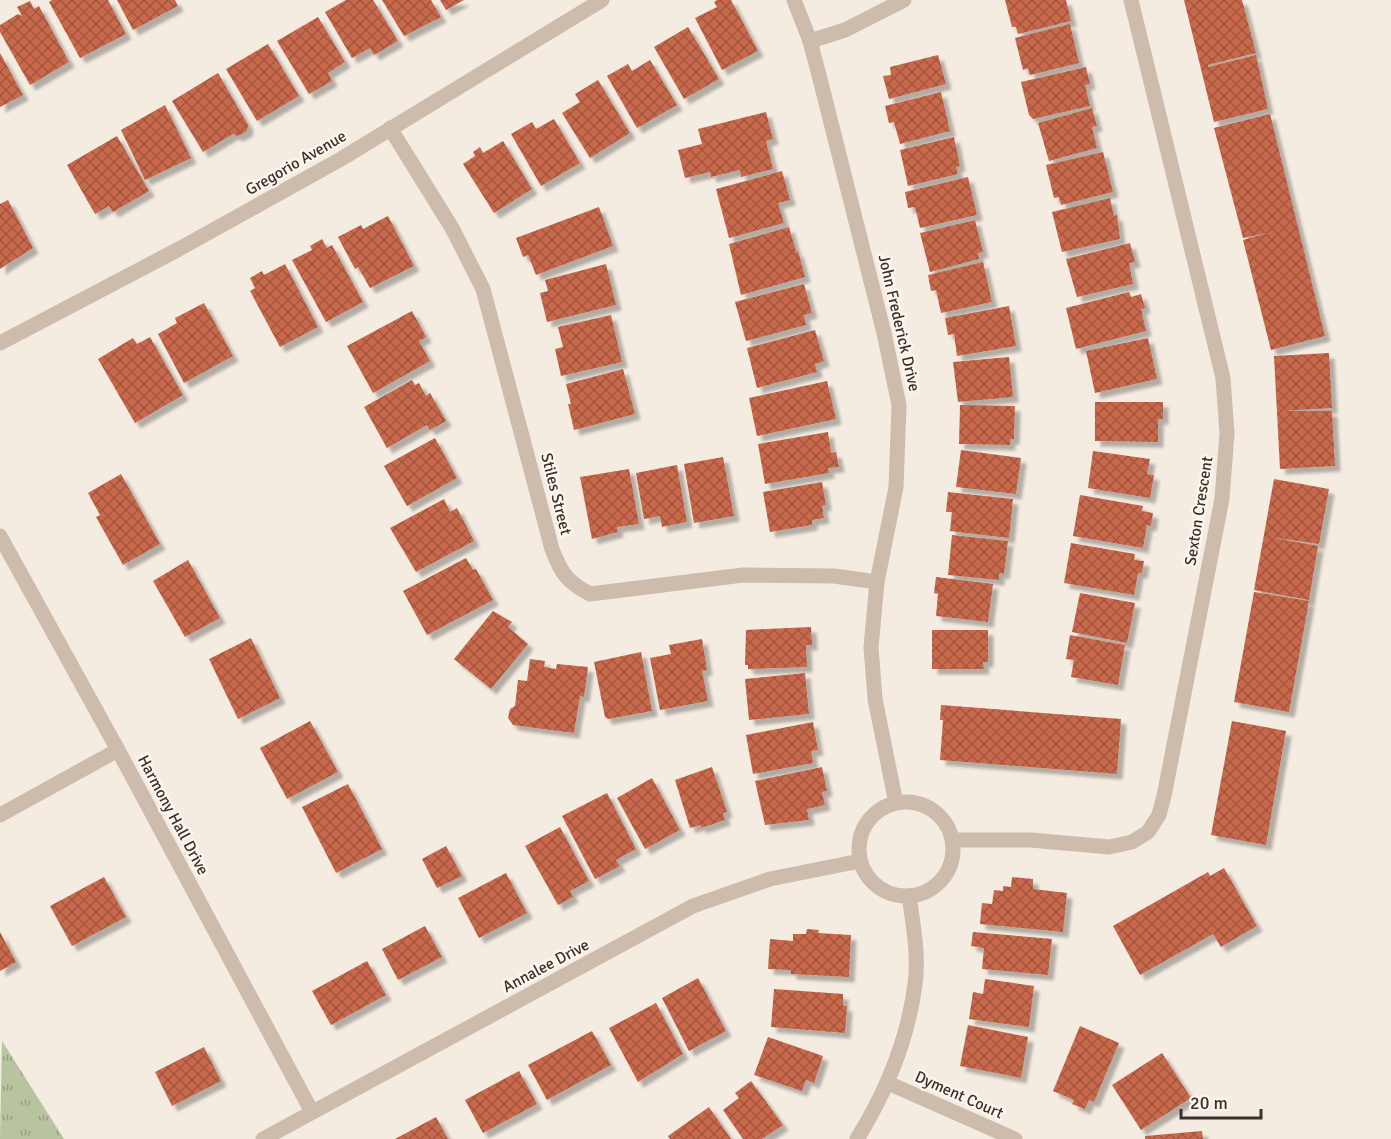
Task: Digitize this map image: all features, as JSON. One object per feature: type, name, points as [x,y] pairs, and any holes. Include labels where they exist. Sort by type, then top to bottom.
[{"type":"street","name":"Gregorio Avenue","points":[[0,343],[179,249],[341,159],[602,0]]},
{"type":"street","name":"John Frederick Drive","points":[[794,0],[810,41],[884,333],[899,405],[896,487],[872,618],[872,675],[896,803]]},
{"type":"street","points":[[810,41],[845,30],[904,0]]},
{"type":"street","name":"Sexton Crescent","points":[[952,840],[1031,840],[1109,847],[1132,842],[1148,832],[1159,814],[1164,796],[1222,499],[1227,433],[1223,378],[1131,0]]},
{"type":"street","name":"Stiles Street","points":[[390,128],[452,228],[483,289],[552,549],[559,568],[572,585],[590,594],[742,575],[834,576],[877,582]]},
{"type":"street","name":"Harmony Hall Drive","points":[[0,536],[118,750],[312,1112]]},
{"type":"street","points":[[0,815],[118,750]]},
{"type":"street","points":[[911,802],[925,806],[938,814],[947,826],[952,840],[952,855],[948,870],[931,887],[909,896],[884,891],[873,883],[860,861],[859,846],[862,831],[876,813],[896,803],[911,802]]},
{"type":"street","name":"Annalee Drive","points":[[263,1139],[693,906],[770,879],[860,861]]},
{"type":"street","points":[[857,1139],[888,1083],[904,1033],[916,982],[916,948],[909,896]]},
{"type":"street","name":"Dyment Court","points":[[888,1083],[1015,1139]]},
{"type":"green space","points":[[2,1041],[64,1139],[0,1139]]},
{"type":"building","points":[[52,0],[108,0],[126,34],[80,58],[49,2]]},
{"type":"building","points":[[117,0],[175,0],[178,6],[133,30]]},
{"type":"building","points":[[346,0],[373,0],[398,41],[374,55],[370,48],[352,58],[325,12]]},
{"type":"building","points":[[382,0],[431,0],[441,17],[404,36]]},
{"type":"building","points":[[440,0],[464,0],[446,10]]},
{"type":"building","points":[[731,0],[758,51],[722,70],[695,18],[717,7],[714,2]]},
{"type":"building","points":[[1005,0],[1066,0],[1071,21],[1018,34],[1016,27],[1012,27]]},
{"type":"building","points":[[1184,0],[1242,0],[1256,53],[1208,65],[1208,67],[1256,55],[1268,109],[1214,122]]},
{"type":"building","points":[[30,1],[34,9],[39,6],[69,62],[30,85],[0,32],[0,25],[18,14],[22,16],[17,7]]},
{"type":"building","points":[[318,17],[345,62],[328,73],[332,81],[309,94],[277,41]]},
{"type":"building","points":[[1070,24],[1079,63],[1030,75],[1028,68],[1023,70],[1015,38]]},
{"type":"building","points":[[688,27],[719,79],[684,99],[654,47]]},
{"type":"building","points":[[268,44],[299,96],[257,121],[226,69]]},
{"type":"building","points":[[0,53],[23,95],[0,107]]},
{"type":"building","points":[[938,55],[946,84],[889,99],[883,76],[891,75],[890,67]]},
{"type":"building","points":[[650,60],[677,105],[637,128],[607,76],[628,64],[632,71]]},
{"type":"building","points":[[1086,67],[1090,84],[1085,85],[1090,106],[1033,119],[1029,115],[1021,82]]},
{"type":"building","points":[[218,73],[248,125],[247,131],[238,136],[233,134],[203,152],[172,101]]},
{"type":"building","points":[[598,80],[630,133],[590,158],[562,113],[580,102],[575,94]]},
{"type":"building","points":[[941,92],[950,131],[900,144],[894,122],[889,123],[885,106]]},
{"type":"building","points":[[165,105],[191,158],[145,180],[121,130]]},
{"type":"building","points":[[1092,108],[1097,126],[1092,127],[1097,148],[1049,161],[1038,123]]},
{"type":"building","points":[[766,112],[773,139],[766,141],[773,169],[741,177],[740,170],[711,177],[710,172],[685,178],[678,150],[702,144],[698,129]]},
{"type":"building","points":[[1270,114],[1325,336],[1271,350],[1243,240],[1267,233],[1243,238],[1214,128]]},
{"type":"building","points":[[554,119],[580,163],[541,186],[511,134],[532,122],[536,129]]},
{"type":"building","points":[[117,136],[149,191],[113,212],[109,206],[95,214],[67,165]]},
{"type":"building","points":[[954,137],[960,166],[956,167],[958,174],[908,186],[900,150]]},
{"type":"building","points":[[503,141],[532,189],[494,213],[463,164],[475,156],[473,152],[480,147],[483,153]]},
{"type":"building","points":[[1103,152],[1113,192],[1061,205],[1059,197],[1054,198],[1046,165]]},
{"type":"building","points":[[782,171],[790,200],[778,203],[784,223],[729,238],[716,189]]},
{"type":"building","points":[[968,177],[977,215],[920,228],[915,207],[908,208],[905,192]]},
{"type":"building","points":[[1110,198],[1114,216],[1117,215],[1120,239],[1062,252],[1052,212]]},
{"type":"building","points":[[8,200],[33,248],[0,269],[0,204]]},
{"type":"building","points":[[599,207],[613,246],[536,275],[528,255],[523,257],[516,238]]},
{"type":"building","points":[[388,216],[414,266],[370,288],[358,267],[355,269],[338,237],[361,225],[363,229]]},
{"type":"building","points":[[975,220],[983,252],[978,253],[979,259],[930,272],[920,233]]},
{"type":"building","points":[[789,227],[796,251],[793,253],[798,251],[805,277],[741,295],[729,244]]},
{"type":"building","points":[[322,239],[327,248],[332,245],[363,302],[326,322],[292,260],[312,250],[310,246]]},
{"type":"building","points":[[1130,243],[1135,262],[1129,263],[1133,284],[1077,297],[1066,259]]},
{"type":"building","points":[[983,262],[992,302],[941,313],[936,290],[931,291],[928,275]]},
{"type":"building","points":[[285,264],[318,327],[280,347],[250,291],[255,288],[250,278],[262,271],[264,275]]},
{"type":"building","points":[[606,264],[616,305],[547,322],[540,293],[548,291],[545,280]]},
{"type":"building","points":[[804,284],[812,313],[804,315],[806,325],[746,341],[735,302]]},
{"type":"building","points":[[1129,292],[1131,297],[1141,294],[1145,308],[1141,309],[1146,331],[1076,349],[1066,308]]},
{"type":"building","points":[[204,303],[233,356],[184,383],[158,334],[177,323],[175,318]]},
{"type":"building","points":[[1009,306],[1016,346],[957,356],[954,334],[948,335],[945,318]]},
{"type":"building","points":[[412,311],[426,337],[419,341],[430,361],[373,393],[347,346]]},
{"type":"building","points":[[611,315],[622,362],[561,376],[555,349],[563,347],[558,327]]},
{"type":"building","points":[[815,330],[824,361],[815,364],[817,372],[757,388],[747,348]]},
{"type":"building","points":[[150,337],[183,395],[135,423],[98,359],[133,338],[137,344]]},
{"type":"building","points":[[1148,338],[1157,379],[1095,393],[1086,351]]},
{"type":"building","points":[[1329,353],[1332,408],[1283,411],[1332,411],[1335,466],[1280,469],[1274,356]]},
{"type":"building","points":[[1009,357],[1013,397],[958,402],[953,362]]},
{"type":"building","points":[[623,369],[635,414],[574,430],[566,384]]},
{"type":"building","points":[[412,380],[415,385],[419,383],[426,396],[430,393],[446,421],[430,430],[427,425],[387,448],[364,407]]},
{"type":"building","points":[[827,381],[836,419],[757,436],[749,398]]},
{"type":"building","points":[[1095,402],[1163,402],[1163,419],[1158,419],[1158,442],[1095,441]]},
{"type":"building","points":[[960,405],[1015,406],[1014,439],[1010,439],[1010,445],[959,444]]},
{"type":"building","points":[[828,432],[831,453],[836,452],[839,467],[828,468],[829,473],[765,484],[758,444]]},
{"type":"building","points":[[435,438],[457,478],[407,506],[384,466]]},
{"type":"building","points":[[961,450],[1021,458],[1016,494],[956,487]]},
{"type":"building","points":[[1093,451],[1150,459],[1147,474],[1154,475],[1150,498],[1088,488]]},
{"type":"building","points":[[723,457],[734,516],[694,523],[684,464]]},
{"type":"building","points":[[677,465],[687,522],[662,527],[660,516],[644,519],[636,473]]},
{"type":"building","points":[[629,469],[639,524],[617,527],[618,532],[592,539],[580,477]]},
{"type":"building","points":[[121,474],[160,544],[123,565],[96,517],[100,515],[88,493]]},
{"type":"building","points":[[1274,479],[1329,489],[1319,544],[1270,537],[1318,546],[1309,600],[1254,590]]},
{"type":"building","points":[[822,482],[826,505],[822,506],[824,518],[812,520],[812,525],[770,532],[763,492]]},
{"type":"building","points":[[948,492],[1013,499],[1009,538],[950,531],[952,512],[946,512]]},
{"type":"building","points":[[1080,495],[1143,506],[1142,511],[1153,513],[1151,526],[1147,525],[1143,548],[1073,536]]},
{"type":"building","points":[[444,499],[450,512],[457,508],[474,541],[416,572],[390,528]]},
{"type":"building","points":[[952,535],[1008,541],[1004,574],[999,573],[999,580],[948,575]]},
{"type":"building","points":[[1071,543],[1135,554],[1134,560],[1144,561],[1142,573],[1138,573],[1134,595],[1064,583]]},
{"type":"building","points":[[466,558],[473,570],[476,569],[493,600],[427,635],[403,591]]},
{"type":"building","points":[[188,560],[220,618],[185,637],[153,581]]},
{"type":"building","points":[[936,577],[993,584],[988,622],[936,616],[938,594],[934,593]]},
{"type":"building","points":[[1254,592],[1309,601],[1289,712],[1234,702]]},
{"type":"building","points":[[1080,593],[1135,603],[1127,643],[1072,632]]},
{"type":"building","points":[[493,611],[512,622],[508,627],[528,644],[491,689],[454,659]]},
{"type":"building","points":[[811,627],[812,645],[806,645],[807,667],[748,669],[748,665],[745,665],[746,630]]},
{"type":"building","points":[[932,630],[988,630],[988,662],[983,662],[984,669],[932,669]]},
{"type":"building","points":[[1070,635],[1125,645],[1118,685],[1071,677],[1074,660],[1066,659]]},
{"type":"building","points":[[251,638],[280,698],[238,719],[209,659]]},
{"type":"building","points":[[702,639],[707,670],[702,671],[708,701],[660,710],[650,658],[671,654],[669,645]]},
{"type":"building","points":[[641,652],[652,711],[608,719],[605,717],[594,662]]},
{"type":"building","points":[[530,659],[545,661],[544,667],[556,669],[557,664],[588,667],[584,697],[580,696],[574,733],[513,725],[508,718],[510,709],[515,706],[518,680],[527,681]]},
{"type":"building","points":[[805,673],[809,714],[749,720],[745,679]]},
{"type":"building","points":[[941,705],[1121,719],[1117,774],[940,760],[943,720],[940,720]]},
{"type":"building","points":[[310,721],[338,772],[287,799],[260,748]]},
{"type":"building","points":[[1232,721],[1286,731],[1266,845],[1211,835]]},
{"type":"building","points":[[813,722],[818,750],[811,751],[813,763],[753,774],[746,735]]},
{"type":"building","points":[[712,767],[727,812],[723,813],[725,820],[701,828],[700,825],[690,828],[675,780]]},
{"type":"building","points":[[822,767],[827,791],[822,792],[825,805],[807,809],[809,820],[765,825],[755,781]]},
{"type":"building","points":[[652,778],[680,830],[645,849],[617,798]]},
{"type":"building","points":[[348,784],[382,849],[336,873],[302,807]]},
{"type":"building","points":[[607,793],[636,849],[616,860],[620,866],[595,879],[562,816]]},
{"type":"building","points":[[560,827],[589,881],[570,891],[573,897],[558,905],[525,846]]},
{"type":"building","points":[[446,846],[462,876],[437,888],[422,859]]},
{"type":"building","points":[[1224,868],[1257,926],[1221,947],[1213,934],[1140,975],[1113,926],[1208,872],[1210,876]]},
{"type":"building","points":[[506,873],[527,913],[479,938],[458,898]]},
{"type":"building","points":[[104,877],[126,917],[72,946],[50,906]]},
{"type":"building","points":[[1012,877],[1033,879],[1033,889],[1067,893],[1063,932],[980,924],[982,903],[992,904],[994,890],[1003,891],[1003,886],[1011,887]]},
{"type":"building","points":[[425,926],[442,957],[398,980],[382,949]]},
{"type":"building","points":[[807,929],[819,930],[818,933],[851,935],[849,977],[791,974],[791,970],[768,969],[770,939],[793,941],[793,934],[806,934]]},
{"type":"building","points":[[0,932],[16,962],[0,971]]},
{"type":"building","points":[[973,932],[1052,939],[1048,975],[982,969],[984,948],[971,946]]},
{"type":"building","points":[[367,961],[386,995],[331,1025],[312,991]]},
{"type":"building","points":[[698,978],[726,1031],[689,1051],[662,998]]},
{"type":"building","points":[[985,979],[1034,986],[1029,1027],[969,1019],[973,992],[983,994]]},
{"type":"building","points":[[774,989],[843,994],[843,1006],[847,1006],[845,1033],[771,1027]]},
{"type":"building","points":[[656,1003],[683,1054],[638,1082],[609,1028]]},
{"type":"building","points":[[968,1025],[1028,1037],[1021,1078],[960,1066]]},
{"type":"building","points":[[1080,1026],[1119,1043],[1094,1102],[1089,1100],[1085,1109],[1072,1104],[1074,1100],[1053,1091]]},
{"type":"building","points":[[592,1031],[611,1065],[547,1100],[528,1065]]},
{"type":"building","points":[[768,1037],[823,1056],[814,1083],[806,1080],[802,1091],[754,1075]]},
{"type":"building","points":[[204,1047],[221,1081],[172,1106],[155,1072]]},
{"type":"building","points":[[1162,1053],[1191,1098],[1141,1130],[1112,1085]]},
{"type":"building","points":[[519,1071],[537,1104],[483,1133],[465,1100]]},
{"type":"building","points":[[751,1081],[783,1125],[762,1139],[743,1139],[723,1110],[739,1098],[735,1093]]},
{"type":"building","points":[[709,1107],[731,1139],[670,1139],[668,1136]]},
{"type":"building","points":[[436,1117],[448,1139],[395,1139]]},
{"type":"building","points":[[1202,1131],[1203,1139],[1145,1139],[1145,1136]]}]
